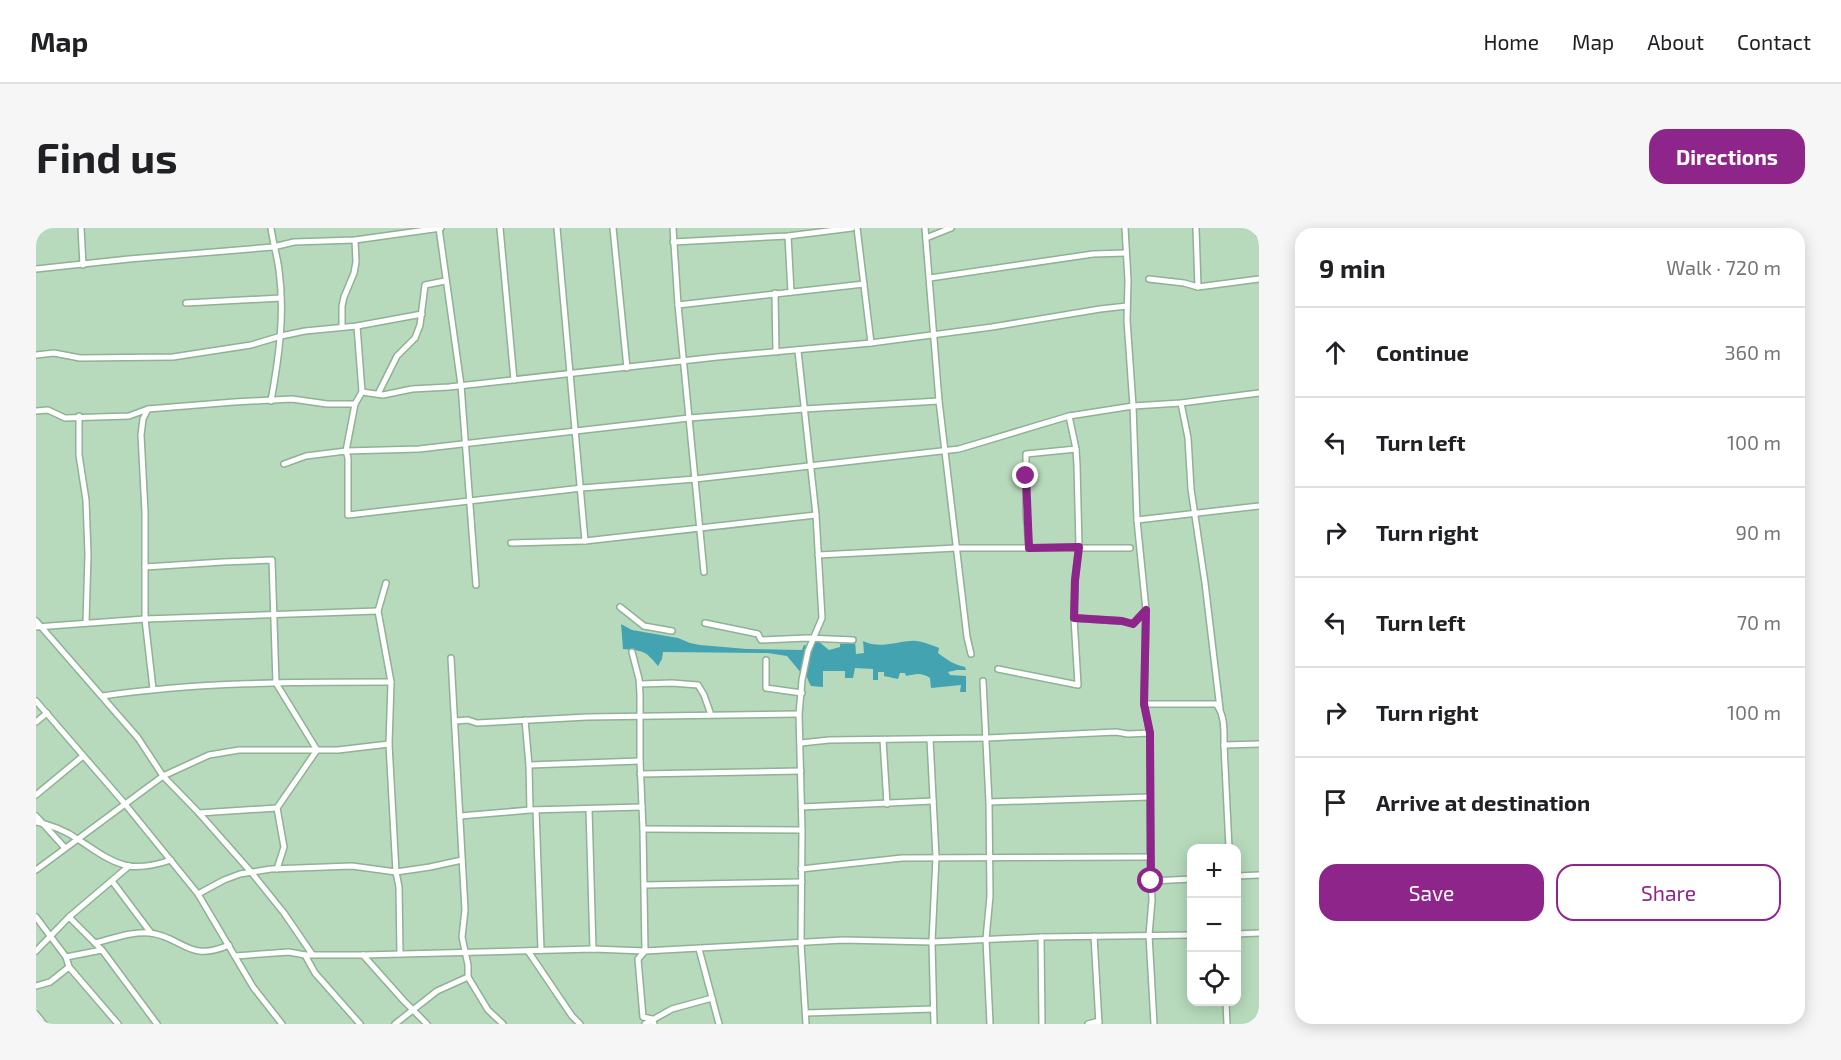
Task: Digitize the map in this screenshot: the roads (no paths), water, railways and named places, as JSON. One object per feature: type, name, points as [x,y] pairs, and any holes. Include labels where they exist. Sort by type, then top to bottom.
[{"type":"street","points":[[81,228],[83,265]]},
{"type":"street","points":[[271,228],[279,268],[281,298],[281,336],[271,400]]},
{"type":"street","points":[[36,269],[273,247],[294,242],[355,240],[440,228],[445,281],[461,385],[476,585]]},
{"type":"street","points":[[500,228],[514,380]]},
{"type":"street","points":[[557,228],[585,540]]},
{"type":"street","points":[[613,228],[627,368]]},
{"type":"street","points":[[673,228],[678,305],[704,572]]},
{"type":"street","points":[[673,242],[788,236],[852,228]]},
{"type":"street","points":[[857,228],[871,343]]},
{"type":"street","points":[[925,228],[939,401],[967,637],[971,654]]},
{"type":"street","points":[[926,238],[951,228]]},
{"type":"street","points":[[1125,228],[1137,520],[1146,610],[1144,704],[1150,733],[1152,900],[1149,935],[1154,1024]]},
{"type":"street","points":[[1196,228],[1198,287]]},
{"type":"street","points":[[1258,228],[1259,234]]},
{"type":"street","points":[[788,236],[791,292]]},
{"type":"street","points":[[342,327],[342,306],[356,262],[355,240]]},
{"type":"street","points":[[930,278],[1094,254],[1126,253]]},
{"type":"street","points":[[1149,279],[1198,287],[1259,279]]},
{"type":"street","points":[[378,394],[397,356],[415,338],[420,325],[425,285],[445,281]]},
{"type":"street","points":[[678,305],[864,284]]},
{"type":"street","points":[[775,293],[776,352]]},
{"type":"street","points":[[186,303],[281,298]]},
{"type":"street","points":[[362,392],[383,395],[412,389],[871,343],[1127,306]]},
{"type":"street","points":[[36,355],[54,353],[80,358],[173,357],[251,345],[281,336],[357,326],[422,314]]},
{"type":"street","points":[[357,326],[362,392],[355,404],[346,451],[348,515],[958,449],[1069,416],[1133,406],[1181,403],[1259,393]]},
{"type":"street","points":[[798,351],[816,515],[822,618],[808,651],[799,714],[802,807],[801,943],[806,1024]]},
{"type":"street","points":[[36,411],[48,410],[65,417],[129,416],[148,409],[271,400],[292,399],[327,404],[355,404]]},
{"type":"street","points":[[284,464],[306,456],[346,451],[419,449],[689,418],[939,401]]},
{"type":"street","points":[[1181,403],[1188,438],[1194,514],[1222,719],[1229,844]]},
{"type":"street","points":[[148,409],[143,419],[141,435],[145,512],[145,620],[153,689]]},
{"type":"street","points":[[79,416],[79,455],[86,500],[88,554],[86,623]]},
{"type":"street","points":[[998,669],[1077,685],[1074,618],[1079,547],[1076,449],[1069,416]]},
{"type":"street","points":[[1029,548],[1026,511],[1026,454],[1076,449]]},
{"type":"street","points":[[1137,520],[1259,506]]},
{"type":"street","points":[[511,543],[585,540],[816,515]]},
{"type":"street","points":[[818,555],[956,548],[1130,548]]},
{"type":"street","points":[[145,567],[272,560],[276,683],[317,750]]},
{"type":"street","points":[[386,583],[378,611],[391,682],[388,744],[396,872],[399,887],[400,954]]},
{"type":"street","points":[[620,607],[644,626],[672,631]]},
{"type":"street","points":[[1074,618],[1122,621],[1133,624],[1146,610]]},
{"type":"street","points":[[39,627],[145,620],[378,611]]},
{"type":"street","points":[[36,621],[138,738],[163,776],[251,872],[284,913],[312,954]]},
{"type":"street","points":[[705,623],[758,634],[761,640],[813,638],[853,640]]},
{"type":"street","points":[[632,652],[640,684],[641,716],[640,774],[645,951],[638,959],[639,985],[643,1017],[653,1022]]},
{"type":"street","points":[[451,658],[465,910],[462,937],[468,977],[489,1010],[503,1024]]},
{"type":"street","points":[[766,660],[766,688],[802,693]]},
{"type":"street","points":[[983,681],[989,802],[990,896],[986,939],[990,1024]]},
{"type":"street","points":[[102,696],[153,689],[276,683],[391,682]]},
{"type":"street","points":[[640,684],[698,685],[710,712]]},
{"type":"street","points":[[36,701],[125,804],[198,894],[253,987],[279,1023]]},
{"type":"street","points":[[1144,704],[1216,704],[1220,709]]},
{"type":"street","points":[[36,722],[46,713]]},
{"type":"street","points":[[455,721],[468,720],[477,723],[641,716],[799,714]]},
{"type":"street","points":[[525,720],[541,950]]},
{"type":"street","points":[[801,743],[829,740],[1150,733]]},
{"type":"street","points":[[930,739],[936,857],[932,942],[934,1024]]},
{"type":"street","points":[[883,740],[887,804]]},
{"type":"street","points":[[36,870],[163,776],[209,754],[239,750],[338,750],[388,744]]},
{"type":"street","points":[[1224,745],[1259,744]]},
{"type":"street","points":[[277,869],[285,847],[277,808],[317,750]]},
{"type":"street","points":[[36,795],[84,756]]},
{"type":"street","points":[[529,765],[640,761]]},
{"type":"street","points":[[640,774],[801,771]]},
{"type":"street","points":[[989,802],[1149,797]]},
{"type":"street","points":[[802,807],[933,801]]},
{"type":"street","points":[[460,816],[533,810],[642,807]]},
{"type":"street","points":[[199,813],[277,808]]},
{"type":"street","points":[[589,809],[593,949]]},
{"type":"street","points":[[36,816],[39,822],[65,848]]},
{"type":"street","points":[[39,822],[53,825],[99,854],[129,866],[146,866],[171,860]]},
{"type":"street","points":[[643,829],[802,830]]},
{"type":"street","points":[[801,869],[891,859],[936,857],[1150,857]]},
{"type":"street","points":[[198,894],[224,880],[251,872],[352,866],[396,872],[462,860]]},
{"type":"street","points":[[36,951],[69,917],[129,866]]},
{"type":"street","points":[[1241,876],[1259,875]]},
{"type":"street","points":[[1151,881],[1187,879]]},
{"type":"street","points":[[112,881],[151,933]]},
{"type":"street","points":[[644,885],[802,882]]},
{"type":"street","points":[[36,917],[66,957],[69,967],[118,1024]]},
{"type":"street","points":[[69,917],[102,950],[157,1024]]},
{"type":"street","points":[[95,943],[137,933],[151,933],[190,950],[216,951],[229,945]]},
{"type":"street","points":[[1241,934],[1259,933]]},
{"type":"street","points":[[236,956],[289,952],[305,955],[363,955],[593,949],[645,951],[843,940],[932,942],[1041,937],[1187,935]]},
{"type":"street","points":[[1088,1024],[1099,1023],[1094,936]]},
{"type":"street","points":[[1041,937],[1042,1024]]},
{"type":"street","points":[[699,949],[720,1024]]},
{"type":"street","points":[[66,957],[102,950]]},
{"type":"street","points":[[528,951],[572,1016],[580,1024]]},
{"type":"street","points":[[305,955],[315,973],[360,1024]]},
{"type":"street","points":[[363,955],[427,1024]]},
{"type":"street","points":[[36,986],[50,982],[69,967]]},
{"type":"street","points":[[395,1024],[437,991],[468,977]]},
{"type":"street","points":[[645,1024],[653,1022],[672,1009],[712,998]]},
{"type":"street","points":[[1226,1006],[1227,1024]]},
{"type":"street","points":[[806,1013],[933,1009]]},
{"type":"street","points":[[36,1014],[44,1024]]},
{"type":"water","points":[[621,624],[632,630],[678,638],[700,645],[802,650],[804,645],[808,646],[802,674],[787,656],[768,653],[663,652],[658,666],[643,652],[623,649]]},
{"type":"water","points":[[855,640],[856,654],[864,653],[863,641],[881,645],[914,641],[939,648],[938,653],[941,656],[954,664],[965,667],[966,670],[948,672],[950,675],[966,676],[966,692],[960,692],[961,685],[931,688],[930,678],[921,674],[906,676],[905,673],[900,673],[898,679],[884,676],[884,672],[878,672],[878,680],[873,680],[873,669],[855,668],[853,678],[845,678],[845,671],[823,671],[823,687],[811,686],[806,664],[813,643],[818,641],[829,650]]}]
